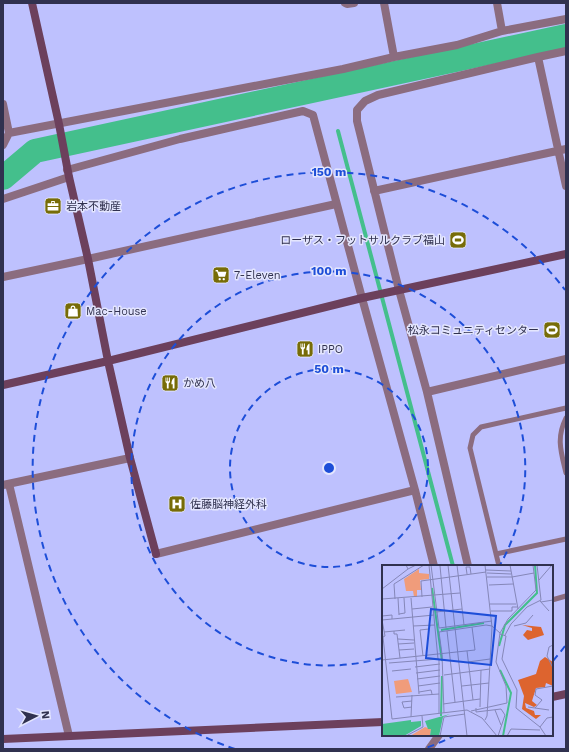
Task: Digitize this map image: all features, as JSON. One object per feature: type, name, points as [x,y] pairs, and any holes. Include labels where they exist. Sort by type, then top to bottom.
[{"type":"street","points":[[32,3],[61,133],[67,170],[88,259],[108,361],[130,458],[156,554],[415,490]]},
{"type":"street","points":[[345,3],[354,3]]},
{"type":"street","points":[[384,3],[394,57]]},
{"type":"street","points":[[497,3],[502,31]]},
{"type":"street","points":[[9,133],[343,69],[394,57],[457,45],[502,31],[566,19]]},
{"type":"street","points":[[468,565],[427,392],[399,290],[356,121],[357,110],[365,101],[378,95],[538,56],[566,51]]},
{"type":"street","points":[[538,56],[562,150],[566,186]]},
{"type":"street","points":[[3,104],[9,133],[3,145]]},
{"type":"street","points":[[3,199],[67,170],[180,139],[303,111],[313,115],[336,204],[365,297],[434,565]]},
{"type":"street","points":[[374,191],[562,150]]},
{"type":"street","points":[[3,277],[336,204]]},
{"type":"street","points":[[3,385],[108,361],[365,297],[566,254]]},
{"type":"street","points":[[427,392],[566,359]]},
{"type":"street","points":[[69,736],[6,485],[130,458]]},
{"type":"street","points":[[553,697],[566,694]]},
{"type":"street","points":[[3,739],[382,722]]},
{"type":"street","points":[[429,749],[438,736]]},
{"type":"lane","points":[[499,565],[470,448],[473,435],[481,427],[566,408]]},
{"type":"lane","points":[[566,418],[561,430],[560,443],[566,473]]},
{"type":"lane","points":[[496,554],[566,539]]},
{"type":"lane","points":[[553,600],[566,596]]},
{"type":"waterway","points":[[3,178],[35,151],[566,36]]},
{"type":"waterway","points":[[338,131],[453,565]]},
{"type":"place","name":"岩本不動産","points":[[53,206]]},
{"type":"place","name":"ローザス・フットサルクラブ福山","points":[[458,240]]},
{"type":"place","name":"7-Eleven","points":[[221,275]]},
{"type":"place","name":"Mac-House","points":[[73,311]]},
{"type":"place","name":"松永コミュニティセンター","points":[[552,330]]},
{"type":"place","name":"IPPO","points":[[305,349]]},
{"type":"place","name":"かめ八","points":[[170,383]]},
{"type":"place","name":"佐藤脳神経外科","points":[[177,504]]}]
